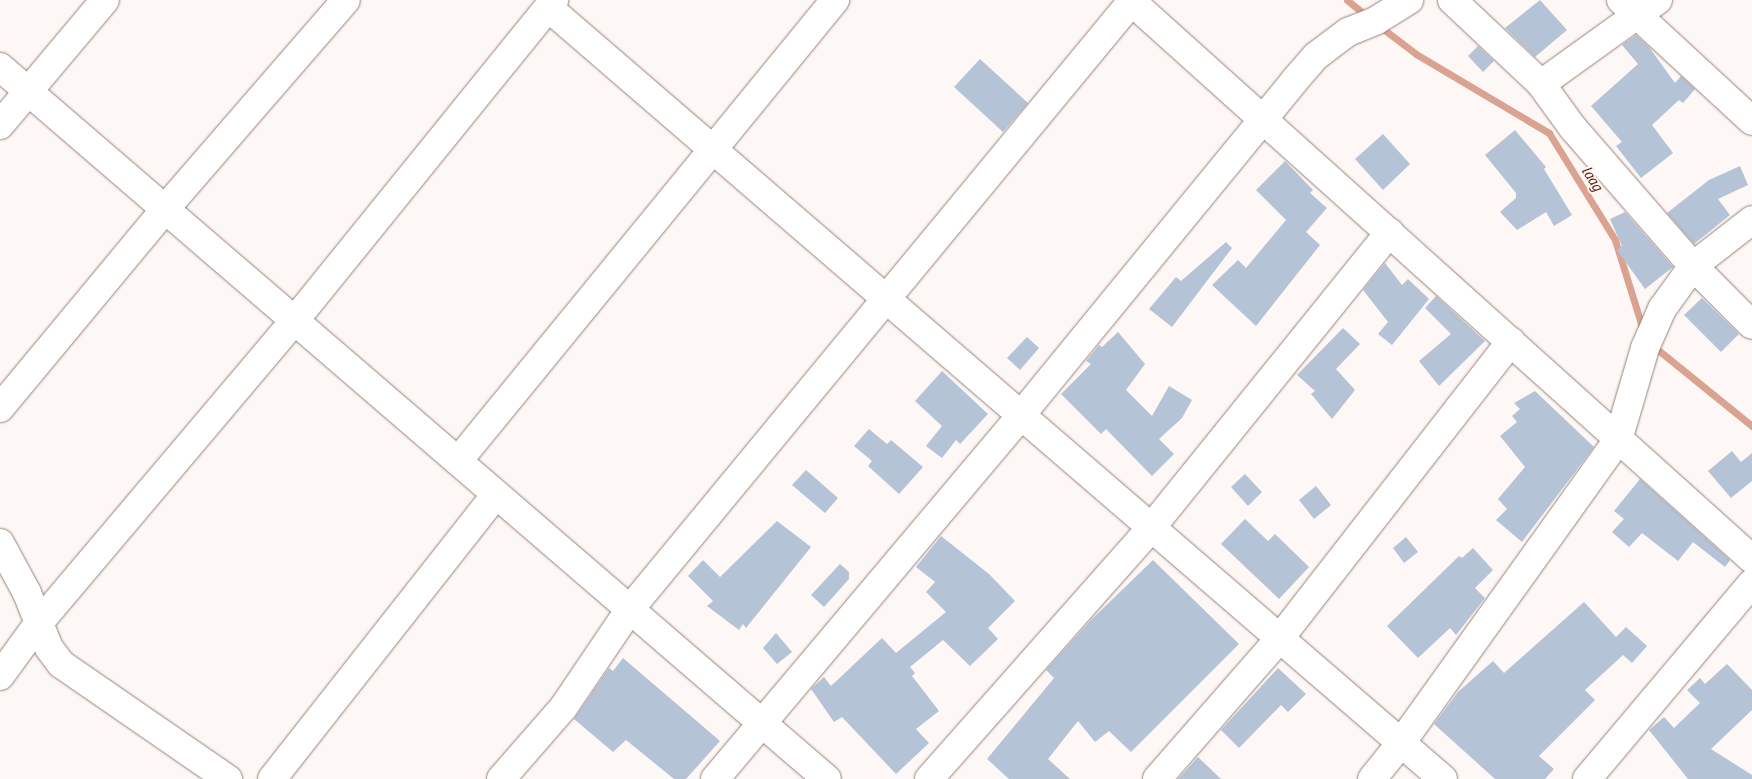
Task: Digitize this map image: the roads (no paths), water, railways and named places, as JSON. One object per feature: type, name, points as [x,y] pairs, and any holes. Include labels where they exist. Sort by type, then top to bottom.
[{"type":"street","points":[[0,125],[105,0]]},
{"type":"street","points":[[0,408],[165,209],[346,0]]},
{"type":"street","points":[[458,462],[834,0]]},
{"type":"street","points":[[501,779],[563,708],[630,609],[887,300],[1132,0],[1752,559]]},
{"type":"street","points":[[715,779],[1021,415],[1316,56],[1348,32],[1377,20],[1409,0]]},
{"type":"street","points":[[1452,0],[1541,84],[1573,128],[1693,266],[1752,325]]},
{"type":"street","points":[[0,676],[38,624],[295,320],[553,3],[712,150],[1443,779]]},
{"type":"street","points":[[1541,84],[1639,5],[1752,121]]},
{"type":"street","points":[[0,67],[827,779]]},
{"type":"street","points":[[1372,779],[1401,743],[1618,440],[1645,348],[1662,309],[1693,266],[1752,220]]},
{"type":"street","points":[[929,779],[1151,528],[1390,232]]},
{"type":"street","points":[[1157,779],[1280,638],[1511,341]]},
{"type":"street","points":[[272,779],[496,494]]},
{"type":"street","points":[[0,543],[27,593],[38,624],[61,664],[228,779]]},
{"type":"street","points":[[1587,779],[1752,583]]},
{"type":"waterway","name":"laag","points":[[1347,0],[1368,17]]},
{"type":"waterway","name":"laag","points":[[1378,25],[1416,54],[1549,133],[1615,240],[1643,330]]},
{"type":"waterway","name":"laag","points":[[1652,345],[1752,426]]}]
